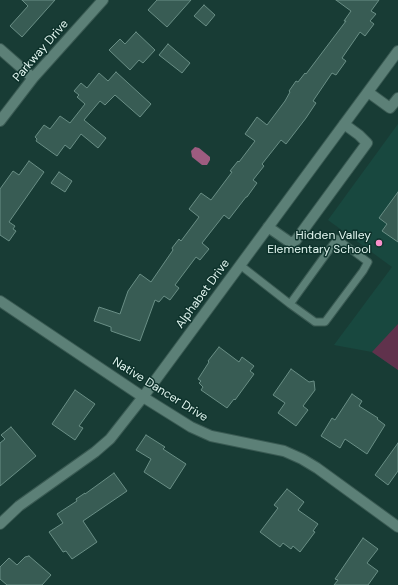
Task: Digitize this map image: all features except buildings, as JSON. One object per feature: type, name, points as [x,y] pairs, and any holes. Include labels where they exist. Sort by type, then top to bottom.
[{"type":"street","name":"Parkway Drive","points":[[0,121],[33,78],[104,0]]},
{"type":"street","points":[[0,49],[33,78]]},
{"type":"street","name":"Alphabet Drive","points":[[0,524],[19,506],[95,452],[110,439],[143,397],[398,51]]},
{"type":"street","points":[[368,92],[390,108],[398,98]]},
{"type":"street","points":[[268,227],[291,243],[296,240],[367,143],[344,124]]},
{"type":"street","name":"Native Dancer Drive","points":[[0,301],[143,397],[191,427],[210,436],[284,451],[302,459],[317,468],[398,528]]},
{"type":"lane","points":[[240,265],[290,304],[315,322],[325,322],[368,262],[337,239],[290,304]]},
{"type":"shaded area","name":"Hidden Valley Elementary School","points":[[398,124],[398,370],[372,352],[334,345],[392,267],[328,220]]},
{"type":"shaded area","points":[[195,147],[199,148],[210,157],[207,165],[202,165],[192,157],[191,151]]},
{"type":"shaded area","points":[[398,324],[398,370],[372,352]]},
{"type":"place","name":"Hidden Valley Elementary School","points":[[379,243]]}]
